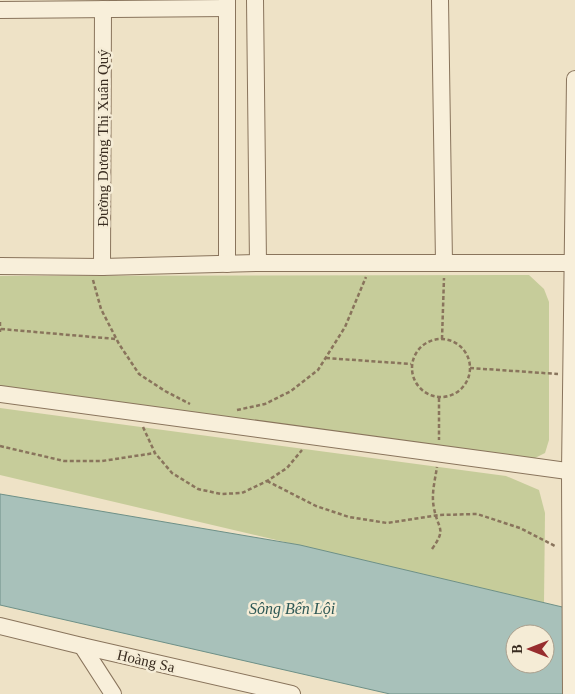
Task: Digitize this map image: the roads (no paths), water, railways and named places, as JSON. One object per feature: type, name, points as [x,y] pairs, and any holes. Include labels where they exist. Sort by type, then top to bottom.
[{"type":"street","points":[[256,0],[258,263]]},
{"type":"street","points":[[440,0],[444,263]]},
{"type":"street","points":[[0,10],[103,9],[227,4],[227,264]]},
{"type":"street","name":"Đường Dương Thị Xuân Quý","points":[[96,267],[103,9]]},
{"type":"street","points":[[571,694],[569,553],[572,472],[571,374],[575,80]]},
{"type":"street","points":[[0,266],[96,267],[258,263],[574,263]]},
{"type":"street","points":[[0,394],[572,472]]},
{"type":"street","name":"Hoàng Sa","points":[[0,626],[292,694]]},
{"type":"street","points":[[82,646],[113,694]]},
{"type":"water","name":"Sông Bến Lội","points":[[0,494],[300,545],[575,610],[575,694],[390,694],[0,605]]}]
